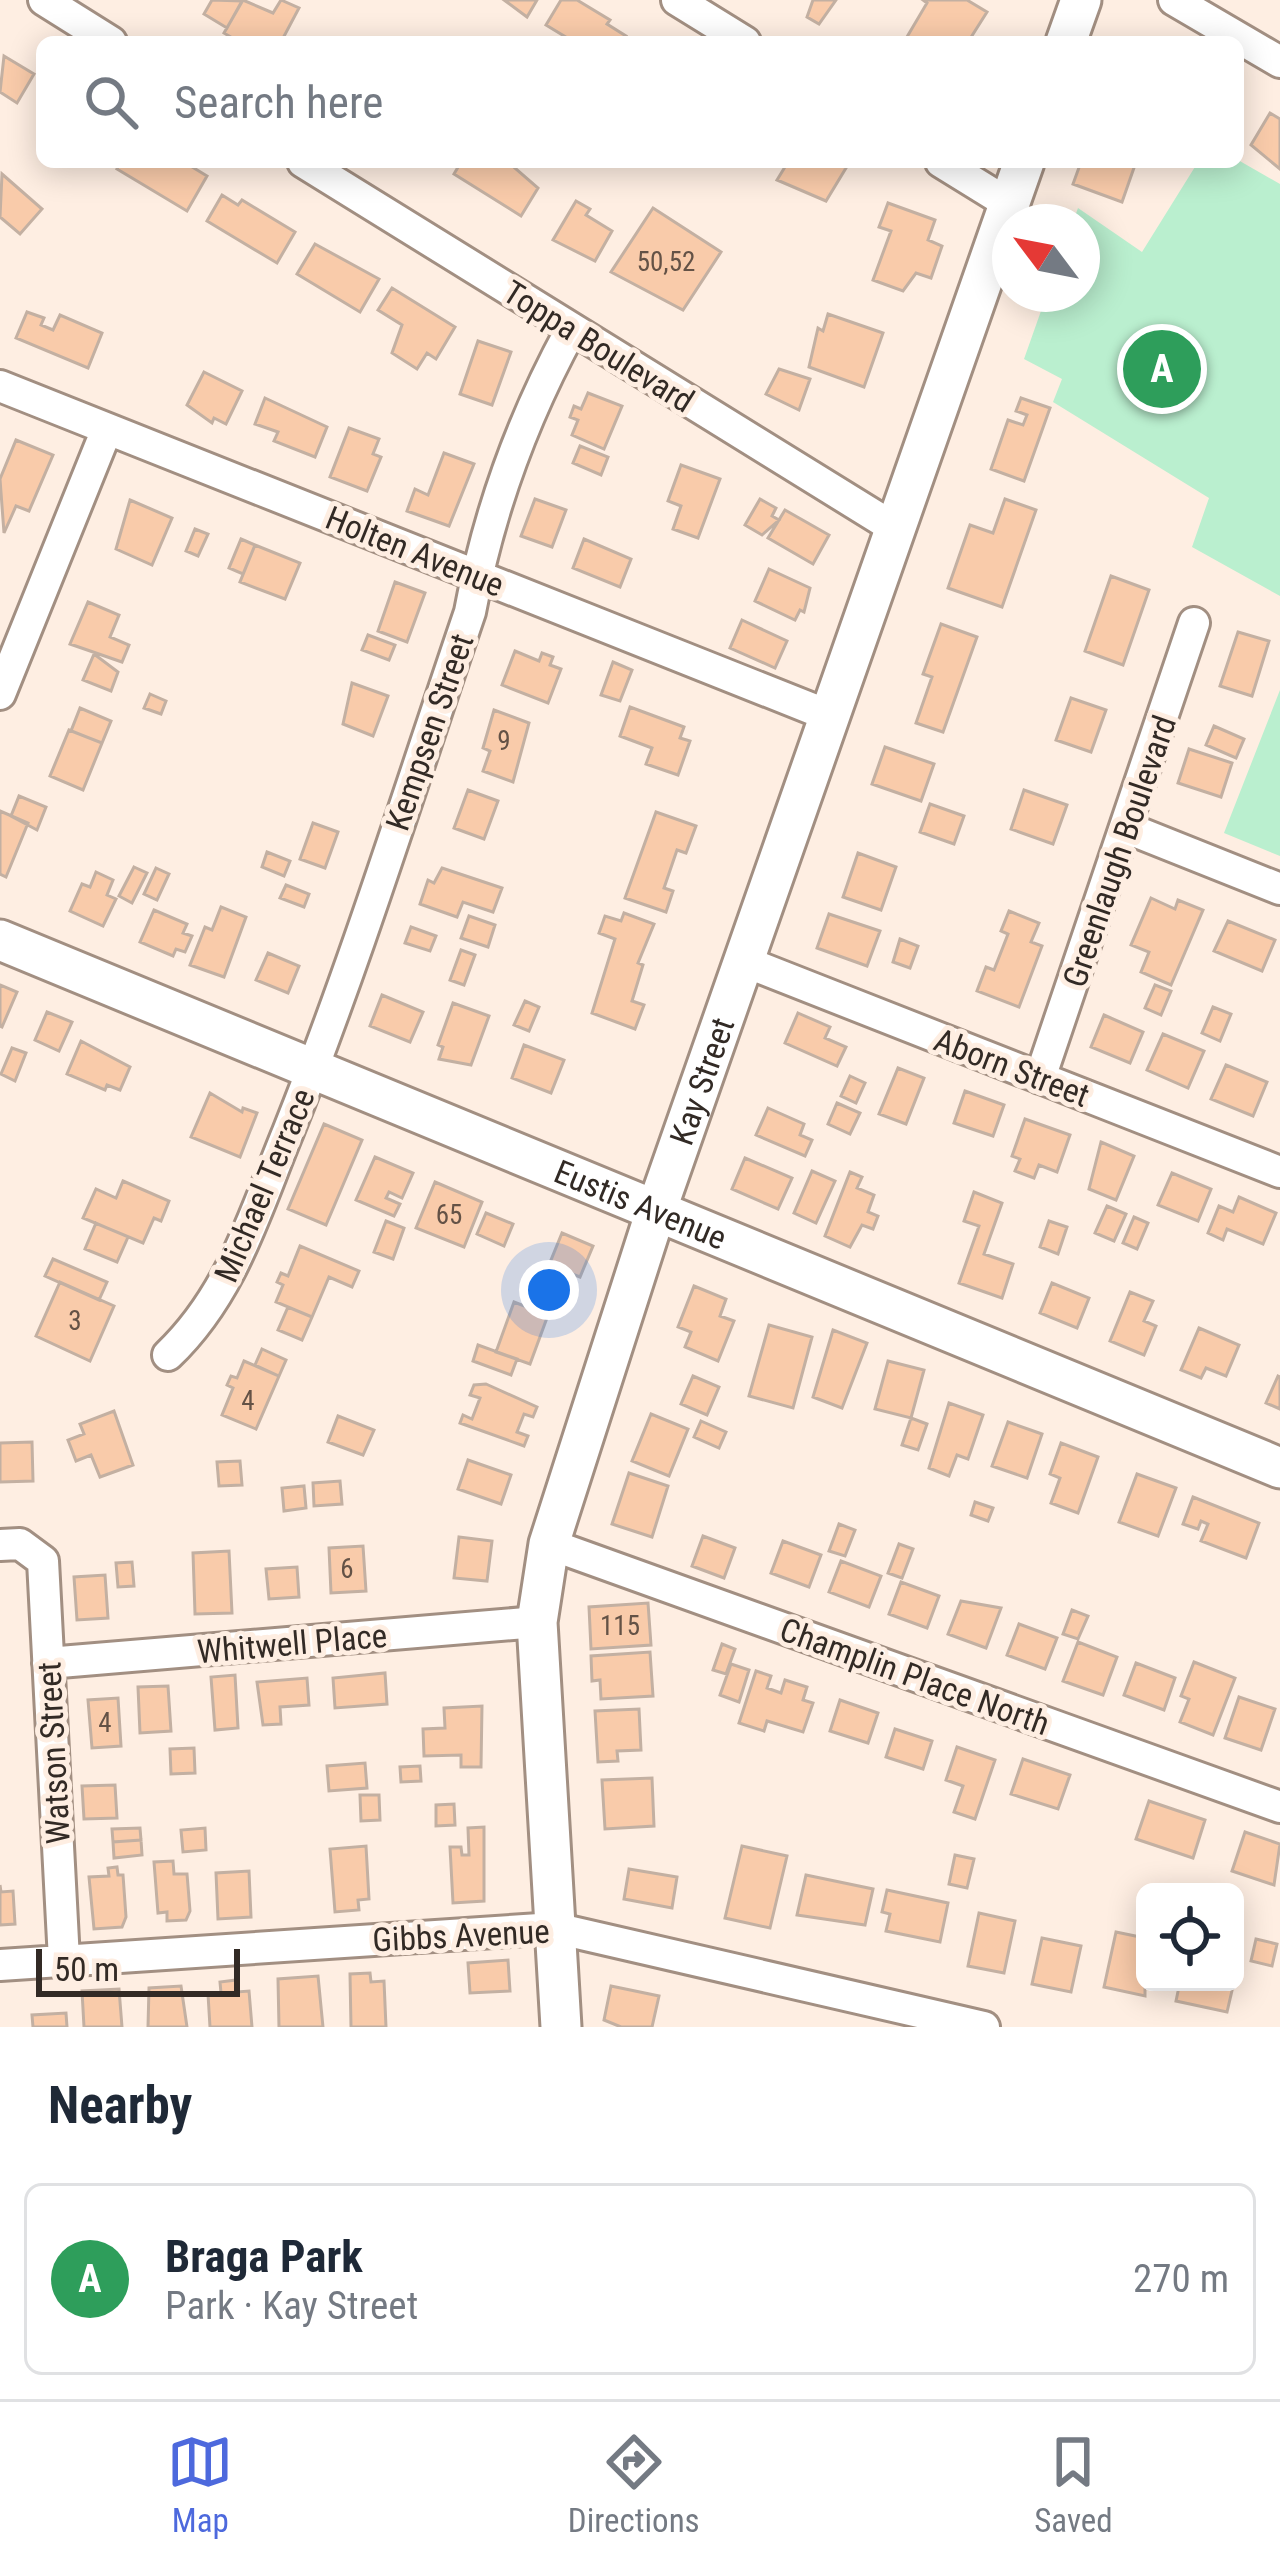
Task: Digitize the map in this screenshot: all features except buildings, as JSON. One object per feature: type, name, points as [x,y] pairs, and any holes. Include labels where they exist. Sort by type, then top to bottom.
[{"type":"street","points":[[44,0],[101,36]]},
{"type":"street","points":[[677,0],[736,36]]},
{"type":"street","points":[[1068,36],[1081,0]]},
{"type":"street","points":[[1174,0],[1236,36]]},
{"type":"street","points":[[1244,41],[1280,62]]},
{"type":"street","name":"Toppa Boulevard","points":[[313,168],[896,529]]},
{"type":"street","points":[[951,168],[1009,204]]},
{"type":"street","name":"Kay Street","points":[[1009,204],[1022,168]]},
{"type":"street","name":"Kay Street","points":[[561,2027],[537,1622],[549,1544],[656,1211],[992,253]]},
{"type":"street","name":"Kempsen Street","points":[[313,1069],[470,612],[482,543],[527,423],[571,330]]},
{"type":"street","name":"Holten Avenue","points":[[0,386],[830,716]]},
{"type":"street","points":[[0,694],[107,429]]},
{"type":"street","name":"Greenlaugh Boulevard","points":[[1040,1078],[1194,623]]},
{"type":"street","points":[[1127,828],[1280,889]]},
{"type":"street","name":"Eustis Avenue","points":[[0,940],[1280,1468]]},
{"type":"street","name":"Aborn Street","points":[[743,961],[1280,1172]]},
{"type":"street","name":"Michael Terrace","points":[[168,1355],[200,1324],[228,1280],[313,1069]]},
{"type":"street","name":"Champlin Place North","points":[[549,1544],[1280,1807]]},
{"type":"street","name":"Watson Street","points":[[0,1546],[34,1550],[44,1562],[64,1960]]},
{"type":"street","name":"Whitwell Place","points":[[48,1663],[537,1622]]},
{"type":"street","name":"Gibbs Avenue","points":[[0,1965],[555,1928],[984,2027]]},
{"type":"green space","points":[[1244,163],[1280,184],[1280,596],[1192,547],[1209,498],[1053,402],[1062,379],[1024,359],[1041,312],[1100,312],[1100,223],[1142,252],[1194,168],[1244,168]]},
{"type":"green space","points":[[1280,690],[1280,856],[1224,833]]},
{"type":"place","name":"Braga Park","points":[[1162,369]]}]
